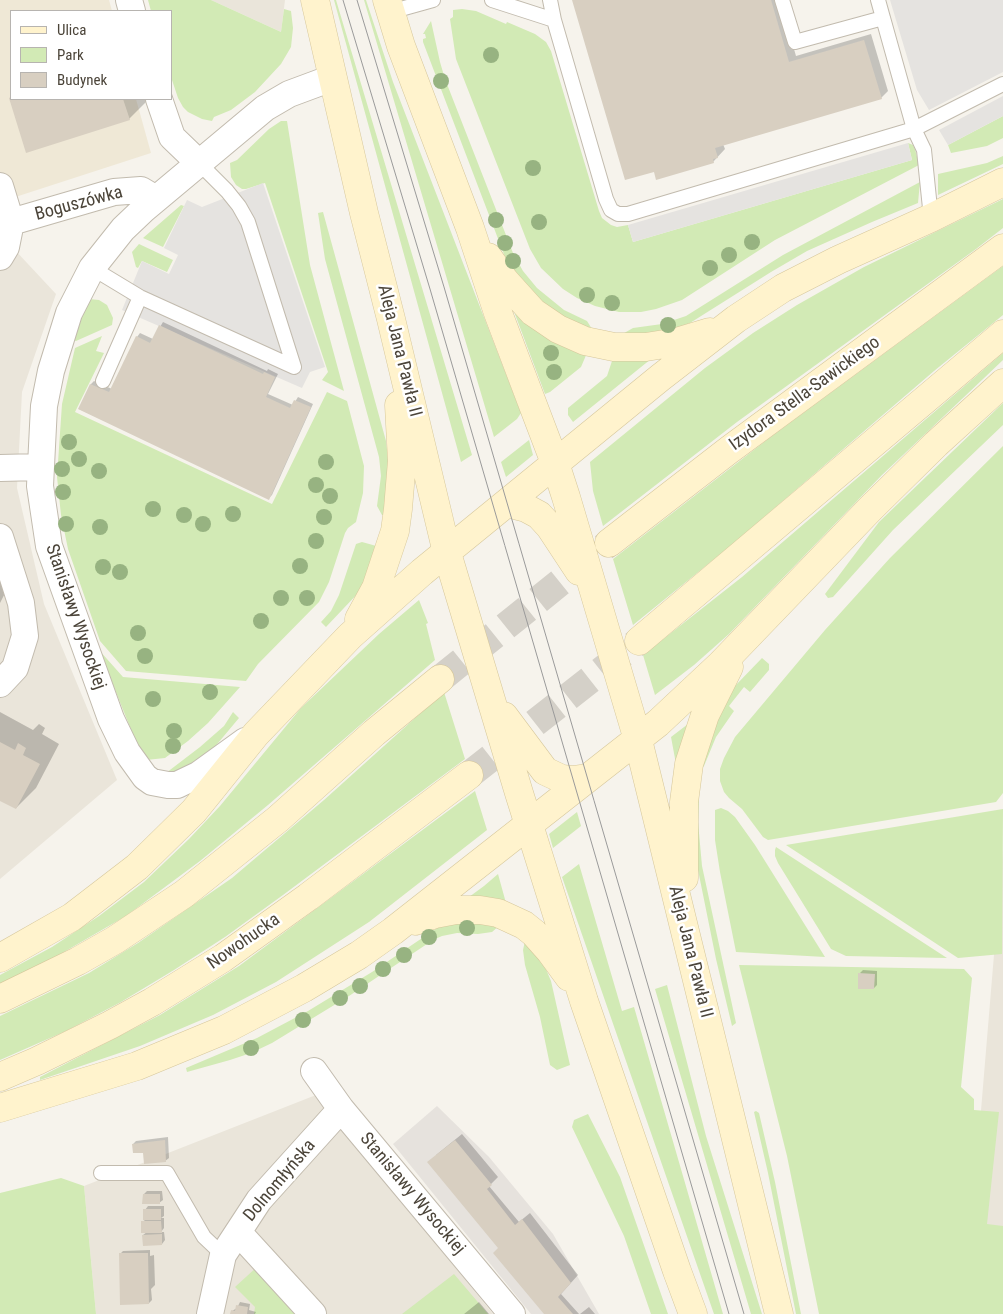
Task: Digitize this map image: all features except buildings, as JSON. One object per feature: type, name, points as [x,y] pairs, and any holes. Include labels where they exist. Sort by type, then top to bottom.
[{"type":"main road","name":"Aleja Jana Pawła II","points":[[315,0],[364,213],[392,319],[447,553],[528,824],[584,1001],[693,1314]]},
{"type":"main road","name":"Aleja Jana Pawła II","points":[[389,6],[416,87],[470,228],[498,313],[555,463],[594,592],[638,740],[779,1314]]},
{"type":"main road","points":[[0,958],[72,917],[137,867],[194,811],[256,734],[350,636],[422,572],[661,376],[736,319],[784,288],[838,260],[931,218],[1003,182]]},
{"type":"main road","points":[[470,228],[505,281],[533,312],[558,329],[585,341],[600,345],[628,348],[662,346],[695,337],[736,319]]},
{"type":"main road","name":"Izydora Stella-Sawickiego","points":[[609,543],[729,450],[1003,248]]},
{"type":"main road","points":[[350,636],[376,588],[395,531],[398,509],[402,461],[392,319]]},
{"type":"main road","points":[[639,641],[1003,334]]},
{"type":"main road","points":[[0,1108],[137,1066],[224,1030],[304,988],[359,956],[394,931],[528,824],[638,740],[689,694],[756,628],[870,509],[936,444],[1003,383]]},
{"type":"main road","name":"Aleja Jana Pawła II","points":[[507,503],[518,504],[532,510],[544,520],[594,592]]},
{"type":"main road","points":[[687,939],[682,857],[684,791],[689,764],[698,733],[712,698],[733,660],[756,628]]},
{"type":"main road","points":[[0,999],[39,981],[108,944],[184,894],[278,819],[374,734],[440,679]]},
{"type":"main road","name":"Aleja Jana Pawła II","points":[[492,699],[545,771],[562,779],[587,778]]},
{"type":"main road","name":"Nowohucka","points":[[0,1077],[110,1026],[216,962],[308,897],[469,775]]},
{"type":"main road","points":[[394,931],[415,921],[446,912],[480,910],[498,913],[524,925],[534,933],[566,972],[584,1001]]},
{"type":"street","name":"Stanisławy Wysockiej","points":[[256,734],[186,781],[177,785],[152,782],[145,777],[127,752],[111,719],[49,546],[40,486],[44,406],[51,371],[69,313],[92,268],[127,224],[270,104],[332,78]]},
{"type":"street","points":[[159,100],[172,136],[199,163]]},
{"type":"street","points":[[0,186],[6,247],[0,257]]},
{"type":"street","name":"Boguszówka","points":[[5,224],[114,192],[141,190],[156,199]]},
{"type":"street","points":[[0,468],[40,467]]},
{"type":"street","points":[[0,537],[21,603],[25,636],[15,668],[0,684]]},
{"type":"street","name":"Stanisławy Wysockiej","points":[[314,1071],[341,1109],[512,1314]]},
{"type":"street","name":"Dolnomłyńska","points":[[210,1314],[223,1255],[260,1200],[341,1109]]},
{"type":"street","points":[[238,1232],[313,1314]]},
{"type":"lane","points":[[389,6],[433,0]]},
{"type":"lane","points":[[492,0],[554,20]]},
{"type":"lane","points":[[550,0],[554,20],[606,199],[611,210],[618,214],[628,214],[914,130],[1003,84]]},
{"type":"lane","points":[[782,0],[795,42],[883,18]]},
{"type":"lane","points":[[878,0],[914,130],[924,150],[931,218]]},
{"type":"lane","points":[[92,268],[140,297],[294,367],[248,222],[239,206],[199,163]]},
{"type":"lane","points":[[103,381],[140,297]]},
{"type":"lane","points":[[101,1173],[167,1172],[204,1237],[223,1255]]},
{"type":"shaded area","points":[[0,0],[109,0],[112,10],[10,10],[10,100],[136,100],[151,153],[0,202]]},
{"type":"shaded area","points":[[211,0],[285,0],[281,32]]},
{"type":"shaded area","points":[[890,0],[1003,0],[1003,72],[929,110],[917,90]]},
{"type":"shaded area","points":[[1003,96],[1003,116],[948,145],[939,130]]},
{"type":"shaded area","points":[[908,143],[912,160],[633,242],[628,225]]},
{"type":"shaded area","points":[[263,183],[325,367],[310,372],[302,388],[122,310],[142,261],[169,274],[178,255],[164,248],[187,200],[202,207]]},
{"type":"shaded area","points":[[0,234],[56,294],[22,392],[17,488],[44,604],[117,780],[0,879]]},
{"type":"shaded area","points":[[1003,847],[1003,1314],[964,1314]]},
{"type":"shaded area","points":[[316,1095],[493,1314],[96,1314],[84,1186]]},
{"type":"shaded area","points":[[437,1106],[489,1157],[553,1234],[599,1314],[531,1314],[393,1144]]},
{"type":"green space","points":[[148,0],[211,0],[281,32],[284,9],[291,11],[293,28],[291,47],[281,64],[255,92],[231,110],[214,117],[212,121],[202,119],[188,112],[183,107],[172,80],[172,10],[151,10]]},
{"type":"green space","points":[[334,0],[336,0],[472,455],[461,462]]},
{"type":"green space","points":[[364,0],[366,0],[393,82],[521,413],[517,419],[494,437]]},
{"type":"green space","points":[[453,10],[476,11],[506,24],[507,22],[535,34],[546,42],[551,51],[602,218],[617,227],[628,225],[633,242],[912,160],[908,143],[913,145],[915,149],[919,165],[775,240],[682,300],[641,312],[619,312],[595,306],[563,289],[541,268],[530,249],[456,59],[450,19],[453,17]]},
{"type":"green space","points":[[431,21],[445,79],[513,253],[523,271],[537,288],[564,310],[587,321],[592,329],[573,324],[541,303],[505,257],[423,42],[423,39],[426,38],[425,34],[423,34]]},
{"type":"green space","points":[[1003,116],[1003,138],[987,146],[951,153],[948,145]]},
{"type":"green space","points":[[281,121],[287,121],[310,265],[344,391],[322,380],[328,372],[265,183],[242,189],[236,185],[231,177],[230,163],[237,160],[269,129]]},
{"type":"green space","points":[[1003,156],[1003,164],[938,195],[938,174],[987,163]]},
{"type":"green space","points":[[920,182],[918,203],[807,251],[690,323],[660,334],[619,336],[633,328],[662,324],[686,316],[783,255]]},
{"type":"green space","points":[[1003,199],[1003,228],[737,422],[603,526],[593,491],[590,462],[705,368],[753,333],[797,305],[864,267]]},
{"type":"green space","points":[[181,205],[184,206],[163,247],[143,238]]},
{"type":"green space","points":[[323,212],[386,441],[388,459],[387,515],[382,515],[377,506],[381,476],[379,457],[325,259],[318,213]]},
{"type":"green space","points":[[139,244],[173,260],[167,272],[142,261],[138,268],[136,267],[132,252]]},
{"type":"green space","points":[[1003,266],[1003,315],[934,371],[734,543],[633,625],[613,559],[768,439]]},
{"type":"green space","points":[[89,299],[99,300],[107,305],[113,318],[112,325],[76,341],[72,340]]},
{"type":"green space","points":[[513,309],[587,353],[581,367],[550,392],[545,394]]},
{"type":"green space","points":[[102,336],[96,351],[104,353],[75,412],[272,504],[327,392],[347,401],[364,466],[363,493],[356,522],[345,533],[329,582],[319,602],[258,664],[246,681],[126,671],[100,641],[68,549],[61,515],[57,477],[62,404],[75,348]]},
{"type":"green space","points":[[1003,353],[1003,360],[882,475],[729,634],[694,665],[655,695],[643,655],[742,577]]},
{"type":"green space","points":[[613,358],[651,359],[573,422],[568,415],[568,408],[607,376]]},
{"type":"green space","points":[[1003,403],[1003,425],[893,530],[833,597],[828,598],[825,594],[879,522]]},
{"type":"green space","points":[[529,440],[533,455],[506,477],[501,462]]},
{"type":"green space","points":[[1003,446],[1003,793],[996,802],[768,840],[763,837],[742,809],[724,792],[720,781],[720,769],[735,737],[825,630],[890,558]]},
{"type":"green space","points":[[362,542],[380,547],[361,590],[326,627],[321,622],[331,611],[339,595],[356,544]]},
{"type":"green space","points":[[419,600],[428,623],[426,624],[435,660],[268,805],[200,861],[126,916],[57,956],[0,984],[0,975],[52,947],[99,916],[144,882],[220,806],[301,708],[379,634]]},
{"type":"green space","points":[[99,650],[123,677],[240,687],[208,723],[188,741],[165,758],[146,760],[132,732]]},
{"type":"green space","points":[[762,658],[769,664],[769,670],[750,692],[744,687],[729,706],[734,711],[716,737],[702,768],[707,739],[734,687]]},
{"type":"green space","points":[[444,692],[465,759],[225,937],[121,1002],[66,1031],[0,1060],[0,1016],[89,973],[138,943],[232,878],[324,800]]},
{"type":"green space","points":[[233,712],[239,718],[208,755],[190,770],[166,773],[224,726]]},
{"type":"green space","points":[[688,724],[676,764],[671,737]]},
{"type":"green space","points":[[475,791],[487,830],[369,922],[276,982],[213,1015],[140,1046],[40,1080],[40,1077],[160,1015],[239,966]]},
{"type":"green space","points":[[697,794],[699,796],[698,822],[702,866],[736,1023],[732,1026],[696,860]]},
{"type":"green space","points":[[721,808],[735,817],[755,845],[825,957],[736,952],[715,840],[715,810]]},
{"type":"green space","points":[[1003,809],[1002,954],[958,958],[786,845]]},
{"type":"green space","points":[[577,812],[581,826],[553,848],[549,834]]},
{"type":"green space","points":[[776,847],[947,958],[846,956],[831,949],[778,863],[775,856]]},
{"type":"green space","points":[[579,864],[622,1011],[634,1007],[723,1314],[714,1314],[562,877]]},
{"type":"green space","points":[[498,874],[506,903],[469,897],[484,886]]},
{"type":"green space","points":[[467,922],[499,926],[492,932],[478,934],[457,933],[433,940],[349,996],[272,1043],[251,1053],[187,1072],[186,1068],[257,1038],[308,1011],[372,972],[437,928]]},
{"type":"green space","points":[[525,941],[542,960],[551,981],[570,1065],[557,1070],[550,1065],[540,1017],[525,965],[523,950]]},
{"type":"green space","points":[[739,965],[964,969],[972,978],[961,1087],[974,1099],[974,1110],[999,1112],[987,1224],[1003,1226],[1003,1314],[819,1314],[787,1156]]},
{"type":"green space","points":[[667,985],[706,1136],[762,1314],[751,1314],[655,989]]},
{"type":"green space","points":[[754,1112],[759,1113],[775,1182],[801,1314],[796,1314]]},
{"type":"green space","points":[[588,1114],[620,1177],[668,1314],[651,1314],[624,1236],[572,1127],[574,1120]]},
{"type":"green space","points":[[61,1178],[84,1186],[96,1314],[0,1314],[0,1193]]},
{"type":"green space","points":[[258,1266],[299,1314],[254,1314],[255,1307],[235,1287]]},
{"type":"green space","points":[[454,1274],[488,1314],[402,1314]]},
{"type":"tunnel","points":[[440,679],[609,543]]},
{"type":"tunnel","points":[[469,775],[639,641]]},
{"type":"tram line","points":[[343,0],[430,289],[729,1314]]},
{"type":"tram line","points":[[357,0],[444,287],[744,1314]]}]
